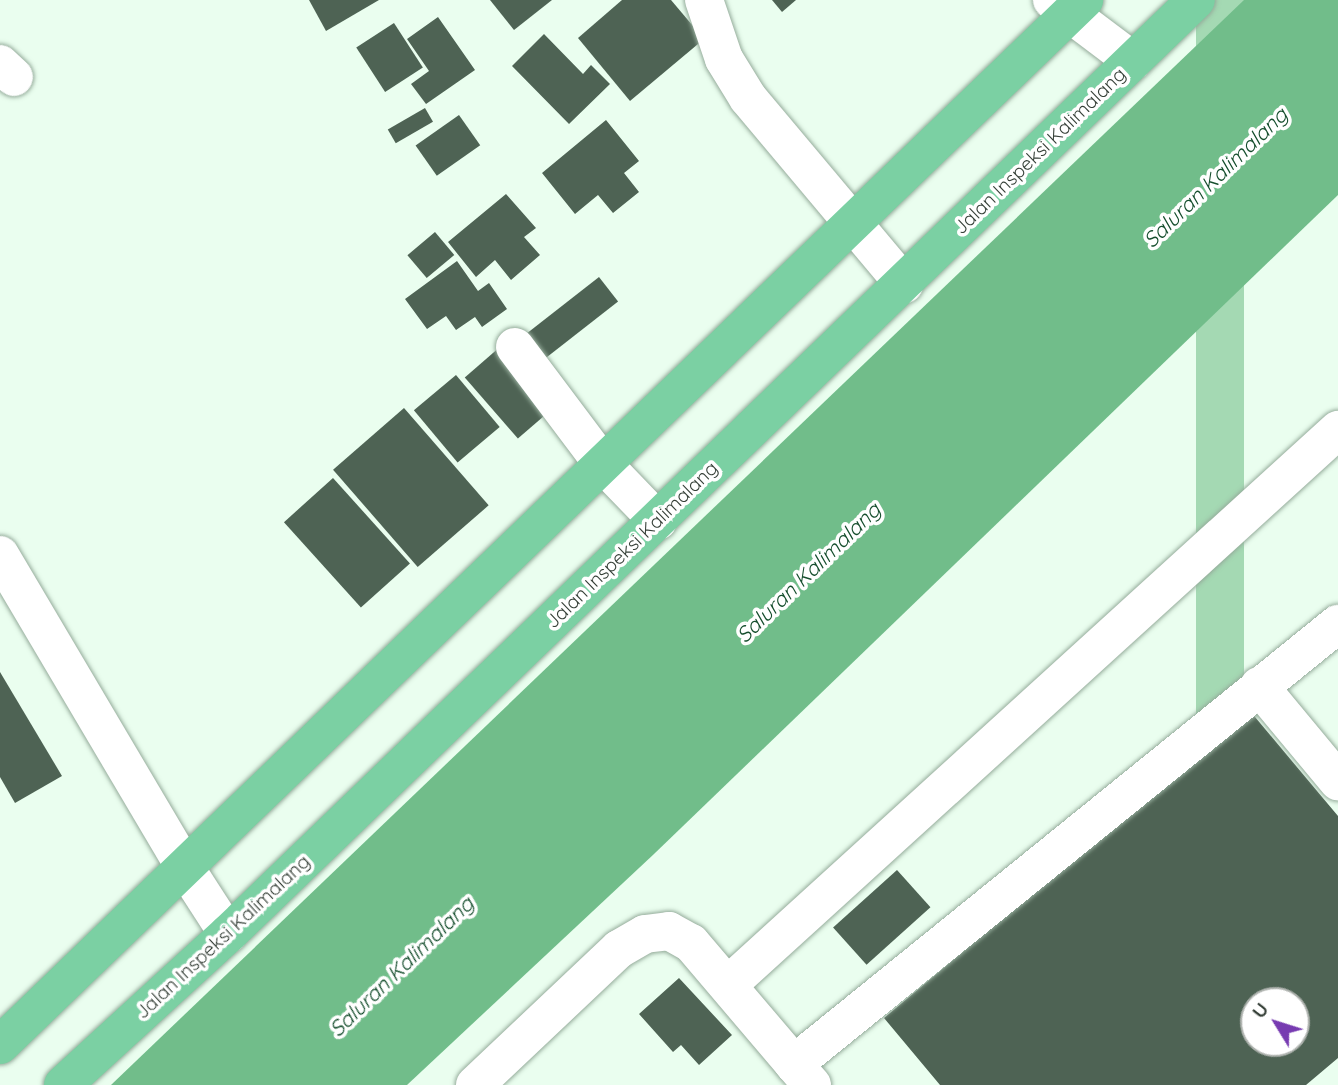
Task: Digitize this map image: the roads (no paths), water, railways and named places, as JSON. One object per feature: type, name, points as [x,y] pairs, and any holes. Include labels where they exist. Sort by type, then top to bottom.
[{"type":"main road","name":"Jalan Inspeksi Kalimalang","points":[[63,1085],[228,934],[1196,0]]},
{"type":"main road","points":[[0,1045],[852,223],[1069,4]]},
{"type":"street","points":[[704,0],[724,60],[748,98],[904,284]]},
{"type":"street","points":[[1069,4],[1133,61]]},
{"type":"street","points":[[515,347],[603,464],[658,521]]},
{"type":"street","points":[[728,985],[1338,430]]},
{"type":"street","points":[[0,555],[184,866],[228,934]]},
{"type":"street","points":[[475,1085],[619,949],[645,934],[669,931],[691,943],[803,1074],[1259,686],[1338,624]]},
{"type":"street","points":[[1259,686],[1338,781]]},
{"type":"water","name":"Saluran Kalimalang","points":[[1244,0],[1338,0],[1338,195],[654,854],[407,1085],[111,1085]]}]
